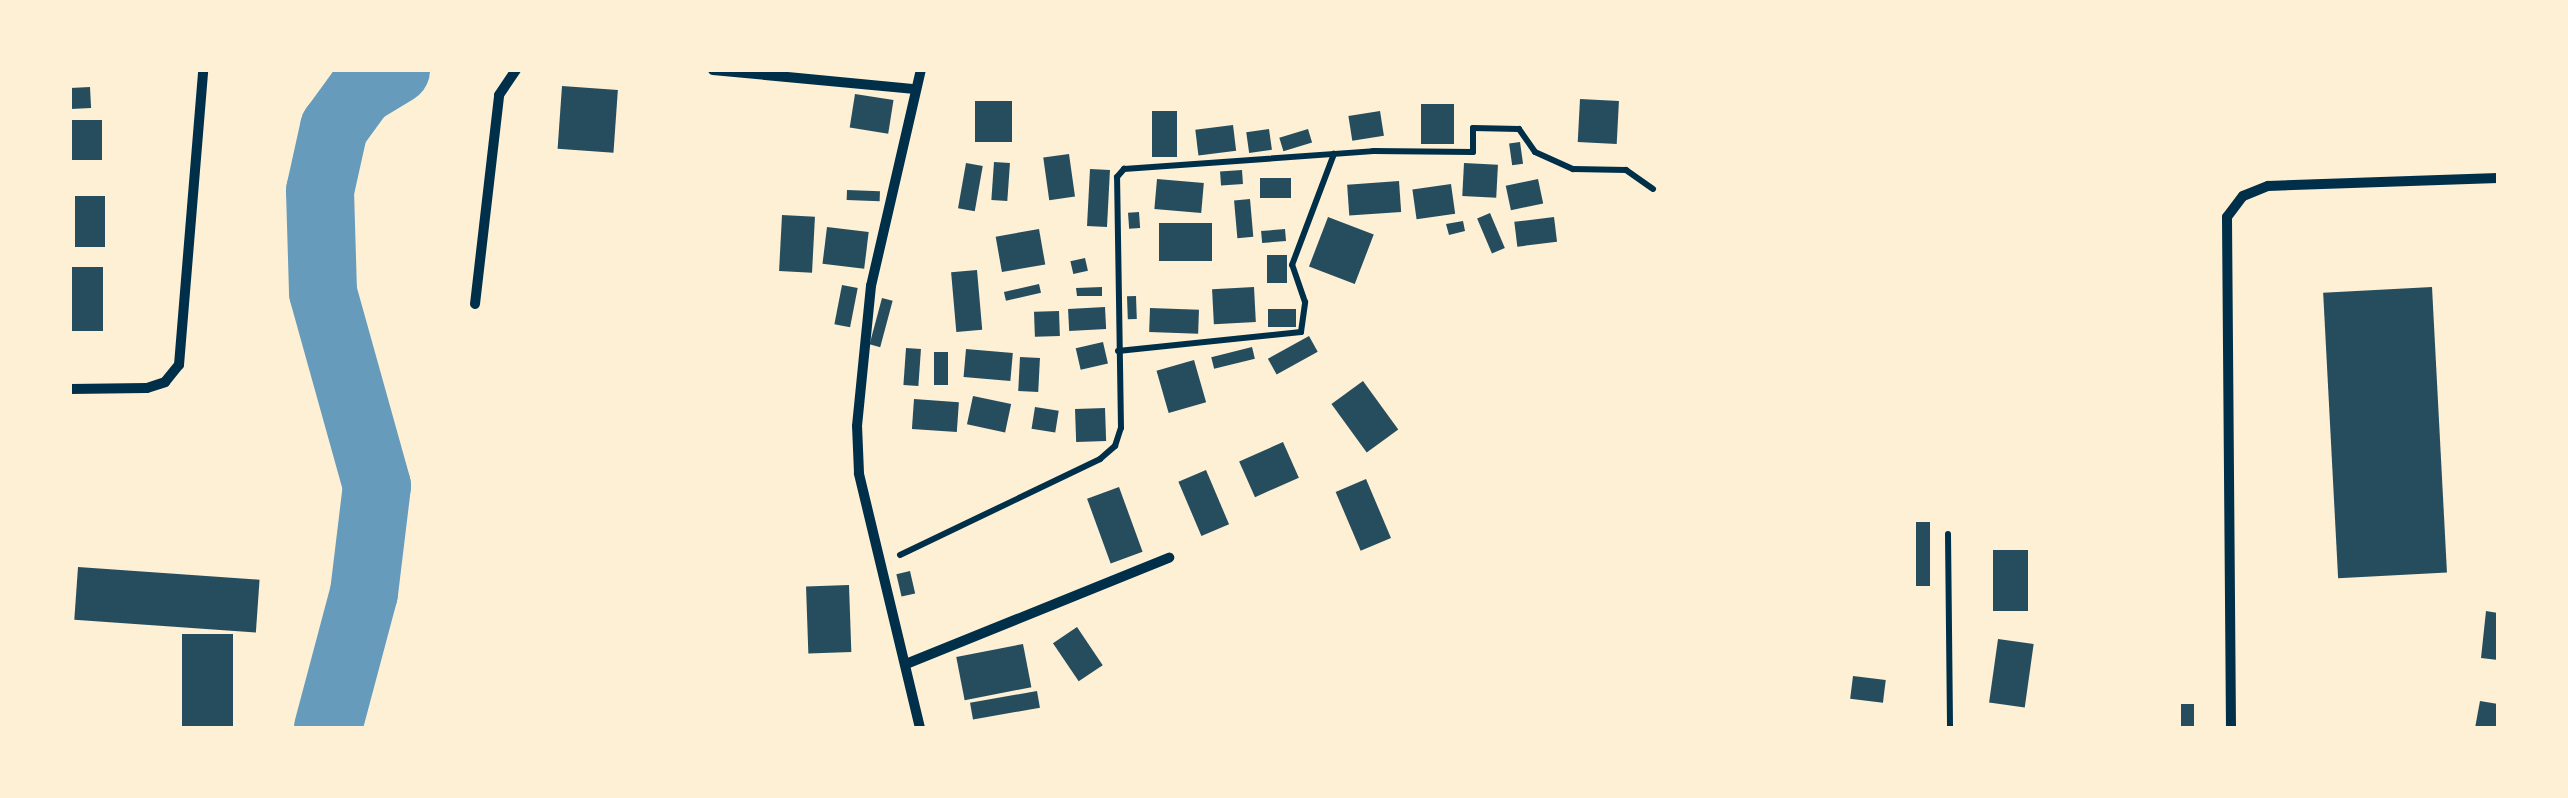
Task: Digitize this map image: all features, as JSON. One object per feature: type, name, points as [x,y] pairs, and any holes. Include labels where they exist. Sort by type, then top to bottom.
[{"type":"street","points":[[70,389],[147,388],[166,382],[179,366],[203,70]]},
{"type":"street","points":[[475,304],[499,95],[516,70]]},
{"type":"street","points":[[713,70],[916,89]]},
{"type":"street","points":[[920,728],[859,473],[859,379],[871,286],[921,70]]},
{"type":"street","points":[[2232,728],[2227,217],[2243,196],[2268,186],[2498,178]]},
{"type":"street","points":[[906,664],[1170,558]]},
{"type":"path","points":[[880,564],[1111,451],[1121,428],[1121,170],[1334,154],[1473,152],[1473,128],[1520,129],[1535,152],[1573,169],[1626,170],[1653,189]]},
{"type":"path","points":[[1118,351],[1301,332],[1305,302],[1292,266],[1334,154]]},
{"type":"path","points":[[1948,534],[1950,728]]},
{"type":"building","points":[[562,86],[618,90],[613,153],[558,149]]},
{"type":"building","points":[[90,87],[91,108],[71,109],[70,88]]},
{"type":"building","points":[[855,94],[894,100],[888,134],[850,128]]},
{"type":"building","points":[[1580,99],[1619,101],[1617,144],[1578,142]]},
{"type":"building","points":[[975,101],[1012,101],[1012,142],[975,142]]},
{"type":"building","points":[[1421,104],[1454,104],[1454,144],[1421,144]]},
{"type":"building","points":[[1152,111],[1177,111],[1177,157],[1152,157]]},
{"type":"building","points":[[1380,111],[1384,136],[1352,141],[1348,116]]},
{"type":"building","points":[[70,120],[102,120],[102,160],[70,160]]},
{"type":"building","points":[[1233,125],[1236,151],[1198,155],[1195,130]]},
{"type":"building","points":[[1269,129],[1272,150],[1249,153],[1246,132]]},
{"type":"building","points":[[1308,129],[1312,142],[1283,151],[1279,138]]},
{"type":"building","points":[[1520,142],[1523,164],[1512,165],[1509,144]]},
{"type":"building","points":[[1069,154],[1075,197],[1049,200],[1043,158]]},
{"type":"building","points":[[994,162],[1010,163],[1007,201],[991,200]]},
{"type":"building","points":[[966,163],[983,166],[975,211],[958,208]]},
{"type":"building","points":[[1464,163],[1498,165],[1496,198],[1462,196]]},
{"type":"building","points":[[1090,169],[1110,170],[1107,227],[1087,226]]},
{"type":"building","points":[[1242,170],[1243,184],[1221,186],[1220,172]]},
{"type":"building","points":[[1260,178],[1291,178],[1291,198],[1260,198]]},
{"type":"building","points":[[1157,179],[1204,183],[1201,213],[1154,209]]},
{"type":"building","points":[[1538,179],[1543,203],[1511,210],[1506,186]]},
{"type":"building","points":[[1399,181],[1401,212],[1349,216],[1347,185]]},
{"type":"building","points":[[1451,184],[1455,214],[1417,219],[1412,189]]},
{"type":"building","points":[[847,190],[880,191],[880,201],[847,200]]},
{"type":"building","points":[[75,196],[105,196],[105,247],[75,247]]},
{"type":"building","points":[[1250,199],[1253,237],[1237,238],[1234,200]]},
{"type":"building","points":[[1139,212],[1140,228],[1129,229],[1128,213]]},
{"type":"building","points":[[1490,213],[1505,248],[1492,253],[1477,218]]},
{"type":"building","points":[[782,215],[815,217],[812,273],[779,271]]},
{"type":"building","points":[[1328,217],[1374,235],[1355,284],[1309,266]]},
{"type":"building","points":[[1554,217],[1557,242],[1517,247],[1514,222]]},
{"type":"building","points":[[1463,221],[1465,231],[1449,235],[1446,224]]},
{"type":"building","points":[[1159,223],[1212,223],[1212,261],[1159,261]]},
{"type":"building","points":[[827,227],[869,232],[864,269],[822,264]]},
{"type":"building","points":[[1039,229],[1045,264],[1002,272],[996,237]]},
{"type":"building","points":[[1285,229],[1286,241],[1262,243],[1261,231]]},
{"type":"building","points":[[1267,255],[1287,255],[1287,283],[1267,283]]},
{"type":"building","points":[[1085,258],[1088,271],[1073,274],[1070,261]]},
{"type":"building","points":[[70,267],[103,267],[103,331],[70,331]]},
{"type":"building","points":[[977,270],[982,330],[956,332],[951,272]]},
{"type":"building","points":[[1039,284],[1041,293],[1006,301],[1004,292]]},
{"type":"building","points":[[842,285],[858,288],[850,327],[834,324]]},
{"type":"building","points":[[1102,287],[1102,296],[1077,296],[1076,288]]},
{"type":"building","points":[[1254,287],[1256,322],[1214,324],[1212,289]]},
{"type":"building","points":[[2432,287],[2447,573],[2338,578],[2323,293]]},
{"type":"building","points":[[1127,296],[1136,296],[1137,319],[1128,319]]},
{"type":"building","points":[[882,298],[893,301],[880,347],[870,344]]},
{"type":"building","points":[[1105,307],[1106,329],[1069,331],[1068,309]]},
{"type":"building","points":[[1150,308],[1199,310],[1198,334],[1149,332]]},
{"type":"building","points":[[1268,309],[1296,309],[1296,327],[1268,327]]},
{"type":"building","points":[[1059,311],[1060,336],[1035,337],[1034,312]]},
{"type":"building","points":[[1309,336],[1318,352],[1277,375],[1268,359]]},
{"type":"building","points":[[1103,342],[1108,363],[1081,370],[1076,348]]},
{"type":"building","points":[[1252,347],[1255,359],[1214,369],[1211,357]]},
{"type":"building","points":[[906,348],[921,349],[918,386],[903,385]]},
{"type":"building","points":[[966,349],[1013,353],[1010,381],[964,377]]},
{"type":"building","points":[[934,352],[948,352],[948,385],[934,385]]},
{"type":"building","points":[[1020,357],[1040,358],[1038,392],[1018,391]]},
{"type":"building","points":[[1194,360],[1206,402],[1169,413],[1157,371]]},
{"type":"building","points":[[1363,381],[1398,430],[1367,452],[1331,404]]},
{"type":"building","points":[[973,396],[1011,404],[1005,432],[967,424]]},
{"type":"building","points":[[914,399],[959,402],[957,432],[912,429]]},
{"type":"building","points":[[1035,407],[1059,411],[1055,432],[1032,429]]},
{"type":"building","points":[[1105,408],[1106,441],[1076,442],[1075,409]]},
{"type":"building","points":[[1283,442],[1299,478],[1255,497],[1239,462]]},
{"type":"building","points":[[1206,470],[1229,524],[1201,536],[1178,482]]},
{"type":"building","points":[[1366,479],[1391,538],[1361,551],[1336,492]]},
{"type":"building","points":[[1119,487],[1143,552],[1111,563],[1087,499]]},
{"type":"building","points":[[1916,522],[1930,522],[1930,586],[1916,586]]},
{"type":"building","points":[[1993,550],[2028,550],[2028,611],[1993,611]]},
{"type":"building","points":[[78,567],[260,580],[256,633],[74,620]]},
{"type":"building","points":[[910,571],[915,593],[902,597],[896,574]]},
{"type":"building","points":[[849,585],[851,652],[808,653],[806,587]]},
{"type":"building","points":[[2486,611],[2498,613],[2498,660],[2481,658]]},
{"type":"building","points":[[1077,627],[1103,665],[1079,681],[1053,643]]},
{"type":"building","points":[[182,634],[233,634],[233,728],[182,728]]},
{"type":"building","points":[[1998,639],[2034,644],[2025,707],[1989,702]]},
{"type":"building","points":[[1023,644],[1031,687],[965,700],[956,657]]},
{"type":"building","points":[[1853,676],[1886,680],[1883,703],[1850,699]]},
{"type":"building","points":[[1037,691],[1040,708],[973,720],[970,703]]},
{"type":"building","points":[[2480,701],[2498,704],[2498,728],[2475,728]]},
{"type":"building","points":[[2181,704],[2194,704],[2194,728],[2181,728]]},
{"type":"waterway","points":[[328,728],[364,593],[377,486],[323,292],[320,191],[334,128],[361,91],[396,70]]}]
